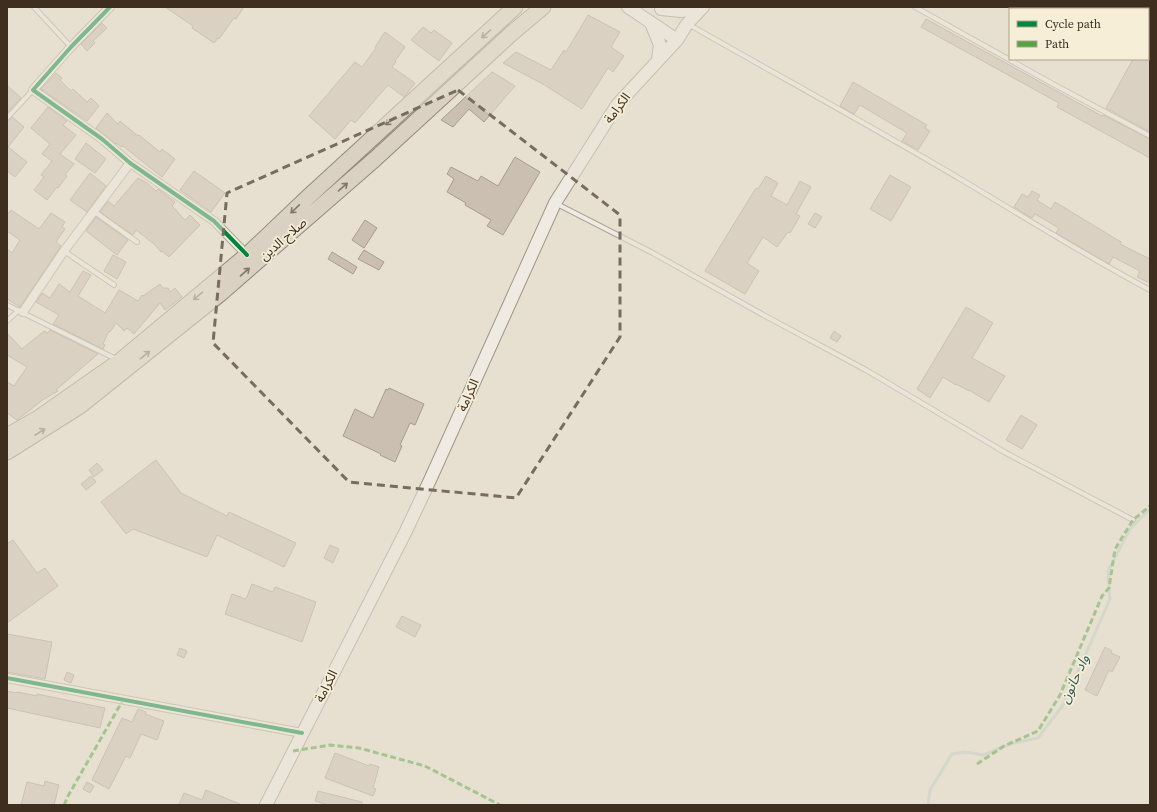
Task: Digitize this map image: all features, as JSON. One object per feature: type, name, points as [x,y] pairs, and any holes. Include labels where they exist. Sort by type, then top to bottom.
[{"type":"highway","name":"صلاح الدين","points":[[7,436],[40,417],[120,361],[247,255],[306,198],[515,7]]},
{"type":"highway","name":"صلاح الدين","points":[[7,452],[80,406],[220,294],[375,159],[512,32],[543,7]]},
{"type":"main road","points":[[628,7],[677,40]]},
{"type":"main road","points":[[659,8],[681,12],[703,7]]},
{"type":"main road","name":"الكرامة","points":[[266,805],[405,533],[555,203],[617,105],[677,40],[687,24],[703,7]]},
{"type":"main road","points":[[659,8],[687,24]]},
{"type":"main road","points":[[651,23],[660,45],[658,59]]},
{"type":"street","points":[[110,7],[71,47],[33,90],[102,139],[130,163],[214,220],[247,255]]},
{"type":"street","points":[[21,311],[130,163]]},
{"type":"street","points":[[7,678],[302,733]]},
{"type":"lane","points":[[34,7],[71,47]]},
{"type":"lane","points":[[915,7],[1009,59]]},
{"type":"lane","points":[[687,24],[934,164],[1112,270],[1150,290]]},
{"type":"lane","points":[[1010,60],[1150,136]]},
{"type":"lane","points":[[7,118],[33,90]]},
{"type":"lane","points":[[555,203],[652,252],[769,318],[866,370],[1006,453],[1133,520]]},
{"type":"lane","points":[[94,212],[137,242]]},
{"type":"lane","points":[[64,252],[114,285]]},
{"type":"lane","points":[[7,304],[120,361]]},
{"type":"lane","points":[[7,321],[21,311]]},
{"type":"highlighted area","points":[[458,90],[620,215],[620,337],[516,498],[349,482],[213,343],[227,193]]},
{"type":"building","points":[[165,7],[244,7],[236,19],[234,18],[219,39],[218,38],[214,43],[192,28],[193,26]]},
{"type":"building","points":[[588,15],[620,32],[611,47],[624,56],[613,72],[608,68],[582,109],[543,84],[503,63],[516,52],[551,70],[564,50],[566,52]]},
{"type":"building","points":[[926,19],[1102,116],[1103,115],[1150,139],[1150,158],[1057,107],[1059,103],[921,27]]},
{"type":"building","points":[[102,23],[107,28],[93,41],[95,43],[87,51],[81,44]]},
{"type":"building","points":[[423,27],[431,33],[434,30],[452,43],[439,61],[411,40]]},
{"type":"building","points":[[385,32],[405,47],[392,67],[415,83],[404,97],[388,85],[355,123],[351,120],[335,139],[309,116],[355,62],[362,67],[376,48],[375,47]]},
{"type":"building","points":[[1150,59],[1150,132],[1106,108],[1132,60]]},
{"type":"building","points":[[492,72],[515,86],[484,122],[469,109],[453,127],[441,120]]},
{"type":"building","points":[[56,73],[62,78],[60,80],[71,91],[73,89],[87,102],[91,98],[99,106],[87,121],[41,89]]},
{"type":"building","points":[[853,82],[927,125],[925,128],[930,131],[918,150],[902,141],[907,133],[860,105],[854,114],[840,106]]},
{"type":"building","points":[[7,85],[21,98],[7,113]]},
{"type":"building","points":[[48,107],[67,121],[63,125],[76,135],[60,154],[74,164],[65,175],[67,176],[58,188],[57,187],[47,200],[34,190],[44,177],[41,175],[52,161],[42,154],[50,144],[31,128]]},
{"type":"building","points":[[107,113],[118,124],[120,121],[160,152],[162,149],[175,159],[162,177],[123,146],[122,147],[116,144],[96,128]]},
{"type":"building","points":[[12,117],[24,127],[8,147],[27,162],[15,177],[7,171],[7,121]]},
{"type":"building","points":[[86,143],[106,159],[95,173],[75,159]]},
{"type":"building","points":[[515,157],[540,172],[503,235],[487,226],[491,220],[465,205],[466,203],[447,192],[454,179],[447,174],[451,167],[478,181],[481,176],[498,186]]},
{"type":"building","points":[[194,171],[225,193],[211,212],[180,190]]},
{"type":"building","points":[[90,173],[106,186],[87,212],[70,200]]},
{"type":"building","points":[[890,175],[911,187],[891,221],[870,209]]},
{"type":"building","points":[[766,176],[778,183],[771,196],[787,205],[800,181],[811,187],[796,214],[800,216],[790,233],[788,232],[777,247],[763,237],[747,263],[759,271],[745,294],[705,271],[756,188],[758,189]]},
{"type":"building","points":[[138,178],[147,183],[156,191],[158,189],[175,202],[172,206],[185,220],[190,215],[200,225],[169,257],[136,230],[133,235],[100,212],[108,201],[114,206]]},
{"type":"building","points":[[1032,191],[1040,195],[1037,200],[1051,209],[1055,202],[1121,242],[1120,244],[1150,259],[1150,283],[1137,277],[1140,271],[1113,257],[1109,264],[1056,233],[1059,228],[1035,214],[1032,218],[1014,207],[1022,194],[1028,197]]},
{"type":"building","points":[[11,210],[39,229],[51,213],[65,222],[62,227],[65,229],[56,242],[61,246],[20,307],[7,299],[7,249],[12,253],[20,240],[7,231],[7,215]]},
{"type":"building","points":[[815,213],[822,217],[815,228],[808,224]]},
{"type":"building","points":[[96,217],[128,240],[117,255],[86,231]]},
{"type":"building","points":[[365,220],[377,228],[364,248],[352,240]]},
{"type":"building","points":[[364,250],[384,262],[379,270],[358,259]]},
{"type":"building","points":[[332,252],[357,267],[353,274],[328,259]]},
{"type":"building","points":[[113,255],[126,262],[117,279],[104,271]]},
{"type":"building","points":[[83,271],[91,275],[78,296],[105,313],[119,290],[138,301],[142,295],[143,296],[160,284],[163,288],[168,288],[170,292],[175,288],[182,297],[165,310],[160,303],[134,334],[127,328],[124,331],[116,323],[110,332],[109,331],[103,344],[105,345],[103,349],[53,324],[59,315],[36,302],[42,293],[50,298],[59,284],[70,292]]},
{"type":"building","points":[[966,307],[993,323],[972,358],[1005,376],[989,402],[943,377],[930,398],[917,389]]},
{"type":"building","points":[[50,330],[98,354],[56,390],[58,391],[44,399],[17,420],[7,413],[7,382],[14,386],[27,367],[7,355],[7,333],[22,349],[44,331],[48,333]]},
{"type":"building","points":[[834,331],[841,336],[837,342],[830,338]]},
{"type":"building","points":[[389,388],[424,404],[415,425],[410,423],[400,445],[402,446],[395,462],[343,436],[355,409],[373,418],[386,389],[388,390]]},
{"type":"building","points":[[1021,415],[1037,425],[1022,449],[1006,440]]},
{"type":"building","points":[[156,460],[181,493],[227,516],[229,512],[296,543],[284,567],[217,535],[207,557],[133,529],[126,534],[101,502]]},
{"type":"building","points":[[97,463],[103,470],[94,477],[89,470]]},
{"type":"building","points":[[91,476],[96,482],[86,490],[81,484]]},
{"type":"building","points":[[13,540],[37,573],[45,568],[58,586],[7,623],[7,544]]},
{"type":"building","points":[[330,545],[339,549],[333,563],[324,558]]},
{"type":"building","points":[[252,584],[273,592],[275,587],[316,602],[302,642],[225,614],[232,594],[246,599]]},
{"type":"building","points":[[402,616],[421,625],[415,637],[396,627]]},
{"type":"building","points":[[7,634],[52,642],[45,679],[7,672]]},
{"type":"building","points":[[1105,647],[1112,651],[1111,653],[1120,657],[1112,672],[1109,670],[1097,696],[1085,690]]},
{"type":"building","points":[[180,648],[187,651],[184,658],[177,655]]},
{"type":"building","points":[[67,672],[74,675],[71,683],[64,680]]},
{"type":"building","points":[[7,691],[37,696],[37,694],[105,708],[100,728],[7,708]]},
{"type":"building","points":[[138,709],[146,712],[145,714],[164,721],[157,740],[141,734],[130,758],[126,756],[109,789],[92,780],[122,718],[132,722]]},
{"type":"building","points":[[335,753],[369,766],[370,764],[379,767],[373,788],[376,789],[373,796],[325,778]]},
{"type":"building","points":[[45,781],[59,785],[54,805],[21,805],[27,782],[44,786]]},
{"type":"building","points":[[87,782],[94,786],[90,793],[83,789]]},
{"type":"building","points":[[206,790],[242,805],[179,805],[184,793],[202,800]]},
{"type":"building","points":[[318,791],[362,802],[362,805],[328,805],[315,801]]},
{"type":"waterway","name":"واد حانون","points":[[928,805],[930,790],[952,754],[965,752],[983,755],[1010,744],[1038,738],[1063,705],[1110,599],[1108,571],[1130,529],[1150,509]]},
{"type":"marked path","points":[[977,764],[1004,746],[1038,731],[1060,695],[1102,596],[1109,588],[1115,549],[1133,520],[1150,506]]},
{"type":"marked path","points":[[64,805],[123,700]]},
{"type":"marked path","points":[[293,751],[330,745],[359,748],[425,766],[500,805]]},
{"type":"cycle path","points":[[110,7],[71,47],[33,90],[102,139],[130,163],[214,221],[247,255]]},
{"type":"cycle path","points":[[7,678],[302,733]]}]
